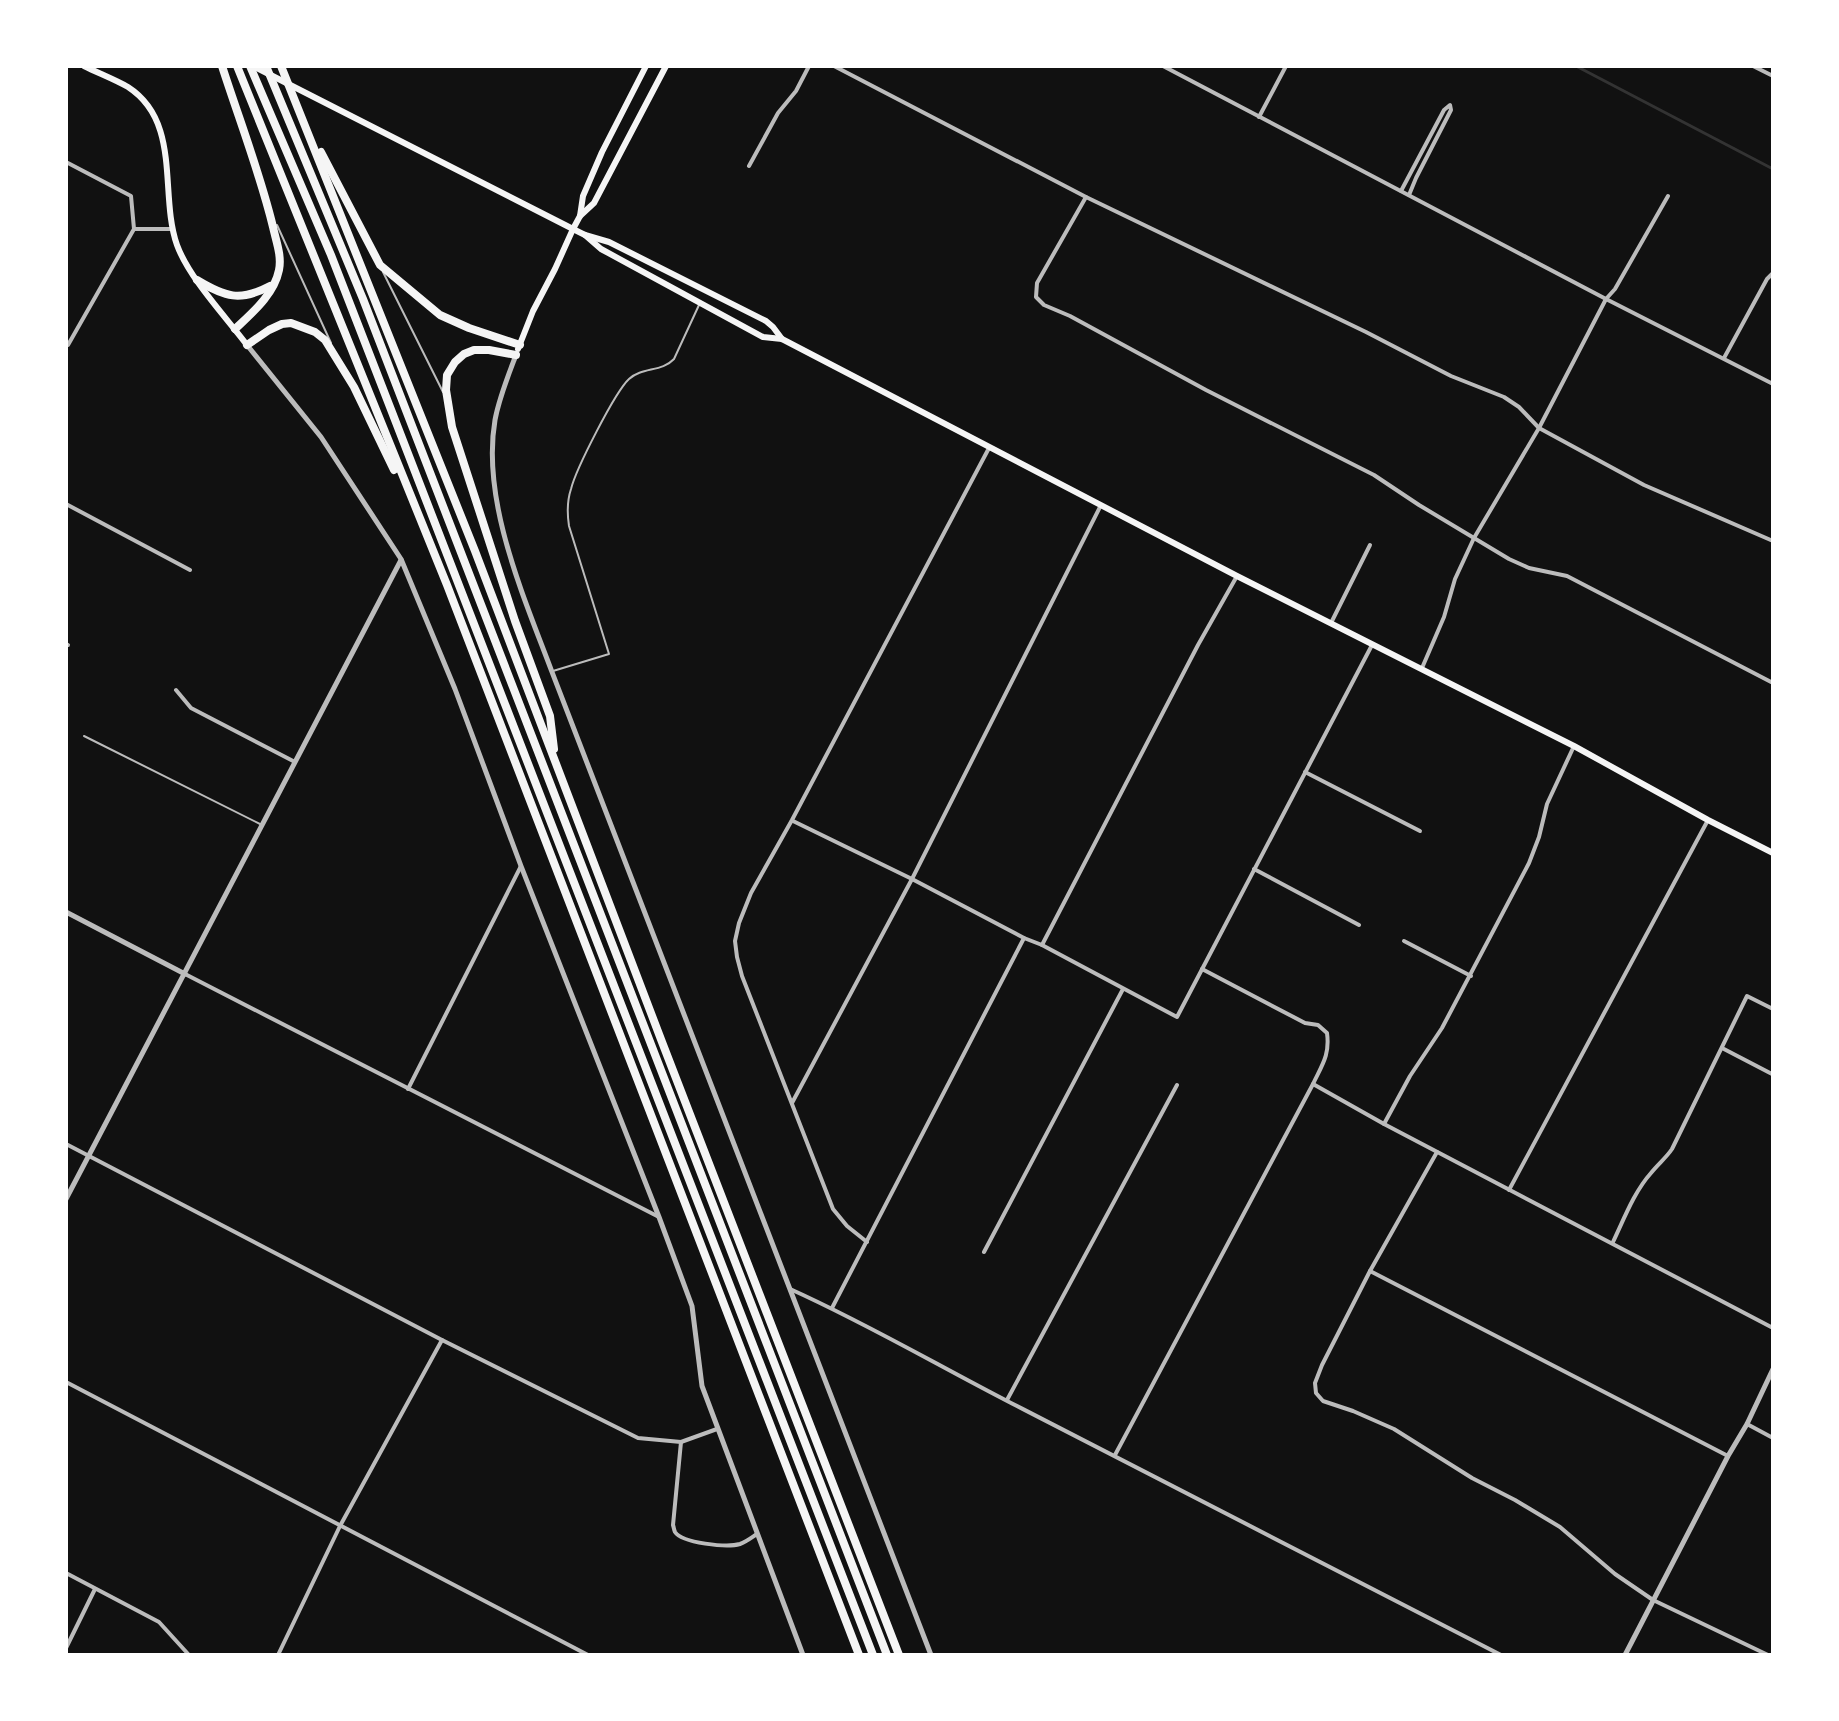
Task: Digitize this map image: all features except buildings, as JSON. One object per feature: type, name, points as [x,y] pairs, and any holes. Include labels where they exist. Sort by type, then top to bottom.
[{"type":"highway","points":[[222,66],[268,206],[280,258],[275,284],[258,308],[235,329]]},
{"type":"highway","points":[[252,66],[331,255],[873,1655]]},
{"type":"highway","points":[[266,66],[363,299],[887,1655]]},
{"type":"highway","points":[[281,66],[470,537],[899,1655]]},
{"type":"highway","points":[[239,70],[425,531],[859,1655]]},
{"type":"highway","points":[[296,101],[380,265],[440,315],[520,345]]},
{"type":"highway","points":[[197,280],[217,292],[236,297],[255,294],[275,284]]},
{"type":"highway","points":[[247,345],[269,330],[291,323],[315,332],[325,340],[341,363],[425,531]]},
{"type":"highway","points":[[516,355],[489,350],[464,354],[447,375],[446,390],[452,427],[510,606],[550,716],[556,764]]},
{"type":"main road","points":[[84,66],[128,87],[155,116],[164,144],[173,229],[182,257],[247,345]]},
{"type":"main road","points":[[252,66],[585,235],[609,242],[766,321],[782,339]]},
{"type":"main road","points":[[580,216],[583,196],[602,152],[646,66]]},
{"type":"main road","points":[[516,355],[533,311],[573,229],[580,216],[594,203],[666,66]]},
{"type":"main road","points":[[585,235],[601,249],[763,337],[782,339],[1237,576],[1574,746],[1773,853]]},
{"type":"street","points":[[749,166],[778,113],[796,91],[809,66]]},
{"type":"street","points":[[834,66],[1086,197],[1451,376],[1504,397],[1519,407],[1539,428],[1644,485],[1773,541]]},
{"type":"street","points":[[1163,66],[1773,384]]},
{"type":"street","points":[[1259,117],[1286,66]]},
{"type":"street","points":[[1753,66],[1773,76]]},
{"type":"street","points":[[1401,191],[1446,107],[1450,105],[1451,110],[1409,195]]},
{"type":"street","points":[[66,162],[131,196],[134,229],[67,344]]},
{"type":"street","points":[[1422,668],[1444,617],[1455,579],[1474,538],[1539,428],[1606,299],[1615,289],[1668,196]]},
{"type":"street","points":[[1086,197],[1037,283],[1036,297],[1044,305],[1374,475],[1474,538],[1529,568],[1567,576],[1773,683]]},
{"type":"street","points":[[134,229],[173,229]]},
{"type":"street","points":[[1724,358],[1773,273]]},
{"type":"street","points":[[247,345],[321,437],[401,559],[455,689],[692,1306],[702,1386],[803,1655]]},
{"type":"street","points":[[516,355],[495,421],[492,464],[507,544],[552,672],[931,1655]]},
{"type":"street","points":[[867,1242],[847,1226],[833,1209],[742,976],[735,941],[751,893],[989,447]]},
{"type":"street","points":[[66,504],[190,570]]},
{"type":"street","points":[[792,1103],[912,879],[1102,504]]},
{"type":"street","points":[[1331,623],[1370,545]]},
{"type":"street","points":[[66,1199],[401,559]]},
{"type":"street","points":[[1042,945],[1237,576]]},
{"type":"street","points":[[792,820],[1042,945],[1177,1017],[1373,643]]},
{"type":"street","points":[[176,690],[191,708],[295,762]]},
{"type":"street","points":[[1384,1124],[1471,976],[1529,863],[1547,804],[1574,746]]},
{"type":"street","points":[[1305,772],[1420,831]]},
{"type":"street","points":[[1509,1190],[1708,820]]},
{"type":"street","points":[[408,1089],[521,866]]},
{"type":"street","points":[[1254,869],[1359,925]]},
{"type":"street","points":[[66,912],[659,1217]]},
{"type":"street","points":[[832,1308],[1024,938]]},
{"type":"street","points":[[1404,941],[1471,976]]},
{"type":"street","points":[[1115,1455],[1313,1084],[1329,1046],[1327,1033],[1318,1025],[1305,1023],[1202,969]]},
{"type":"street","points":[[984,1252],[1124,989]]},
{"type":"street","points":[[1612,1243],[1651,1172],[1672,1149],[1747,996],[1773,1009]]},
{"type":"street","points":[[1722,1048],[1772,1074]]},
{"type":"street","points":[[1313,1084],[1773,1328]]},
{"type":"street","points":[[1007,1400],[1177,1085]]},
{"type":"street","points":[[66,1144],[442,1340],[638,1438],[681,1442],[717,1429]]},
{"type":"street","points":[[1437,1152],[1370,1271],[1322,1365],[1315,1383],[1316,1393],[1323,1401],[1394,1429],[1472,1478],[1560,1527],[1615,1574],[1653,1600],[1768,1655]]},
{"type":"street","points":[[1370,1271],[1728,1456]]},
{"type":"street","points":[[790,1289],[1501,1655]]},
{"type":"street","points":[[278,1655],[340,1526],[442,1340]]},
{"type":"street","points":[[1625,1655],[1773,1369]]},
{"type":"street","points":[[66,1382],[588,1655]]},
{"type":"street","points":[[1747,1424],[1773,1438]]},
{"type":"street","points":[[681,1442],[673,1525],[675,1532],[715,1546],[728,1547],[743,1544],[757,1534]]},
{"type":"street","points":[[66,1573],[159,1622],[189,1655]]},
{"type":"street","points":[[66,1648],[95,1588]]},
{"type":"street","points":[[1033,1655],[1041,1655]]},
{"type":"lane","points":[[268,206],[341,363]]},
{"type":"lane","points":[[380,265],[437,376],[448,404]]},
{"type":"lane","points":[[552,672],[609,654],[569,526],[567,510],[579,468],[619,391],[637,374],[668,365],[674,359],[700,304]]},
{"type":"lane","points":[[84,736],[262,825]]},
{"type":"waterway","points":[[1576,66],[1773,169]]}]
